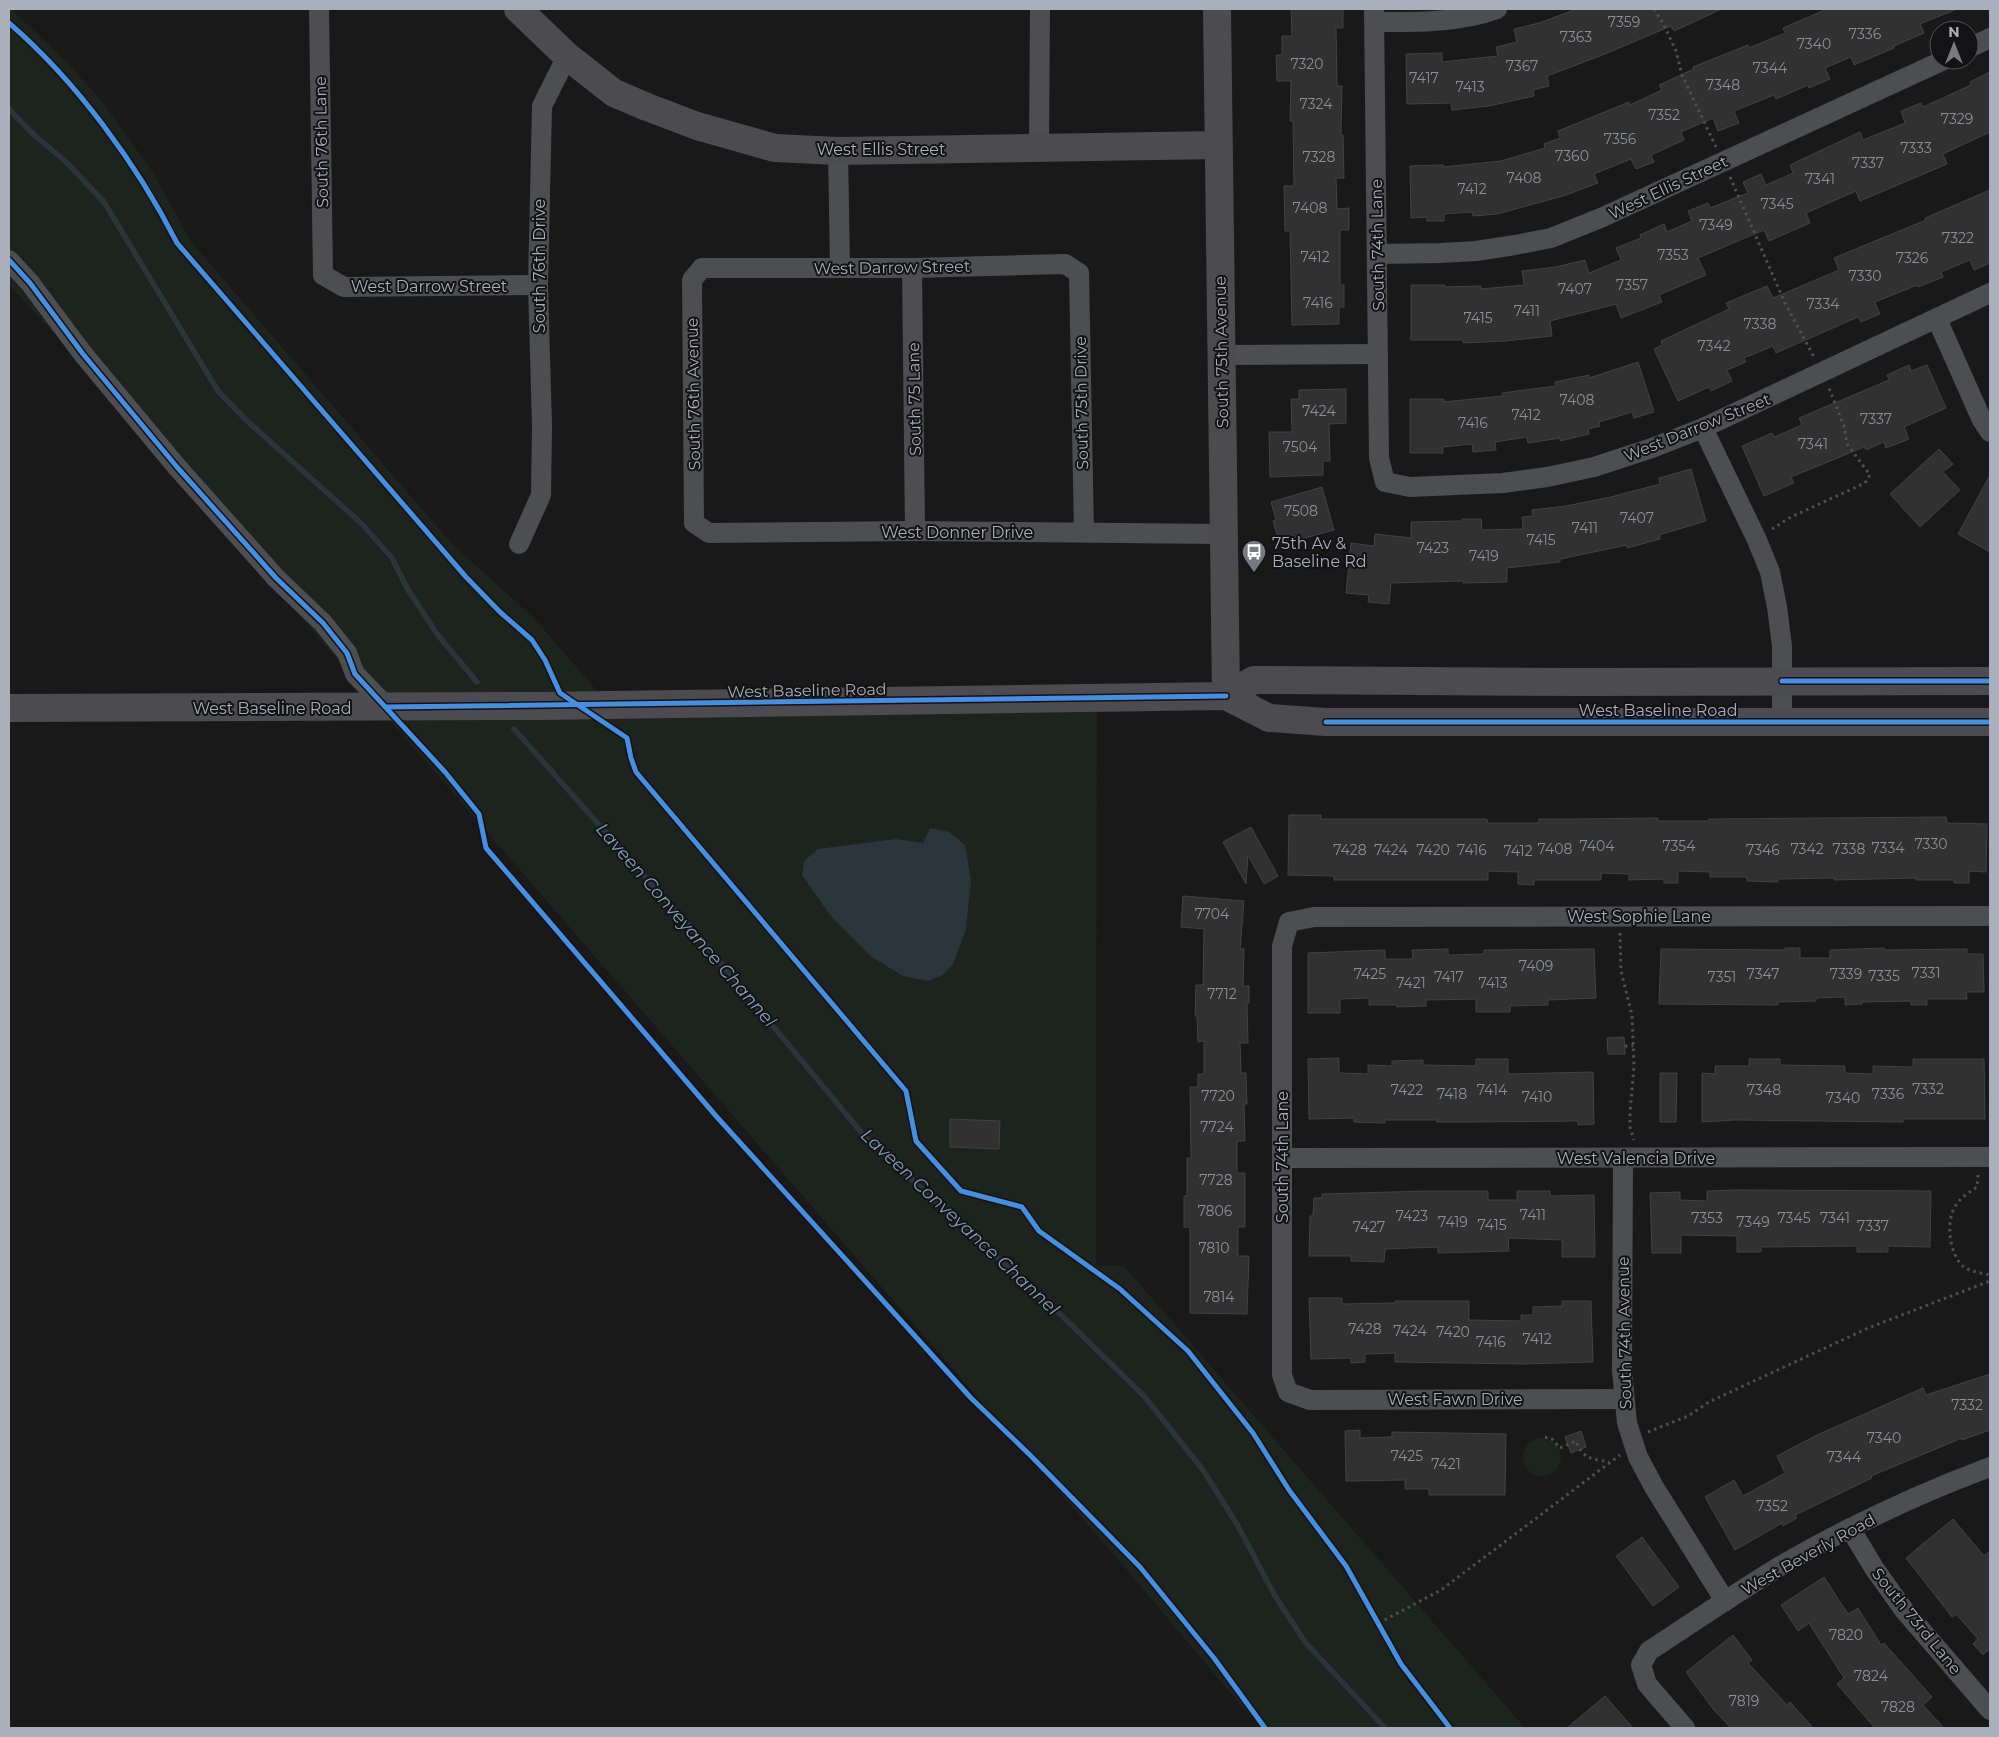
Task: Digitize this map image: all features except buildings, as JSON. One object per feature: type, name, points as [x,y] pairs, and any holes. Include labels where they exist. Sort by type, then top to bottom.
[{"type":"main road","points":[[518,9],[567,56]]},
{"type":"main road","name":"South 75th Avenue","points":[[1217,9],[1226,696]]},
{"type":"main road","name":"West Ellis Street","points":[[567,56],[614,92],[697,126],[775,148],[838,152],[1218,145]]},
{"type":"main road","name":"West Baseline Road","points":[[1226,696],[1254,680],[1584,682],[1990,681]]},
{"type":"main road","name":"West Baseline Road","points":[[9,708],[457,707],[1226,696],[1269,718],[1326,722],[1990,722]]},
{"type":"street","name":"South 76th Lane","points":[[319,9],[323,275]]},
{"type":"street","points":[[1039,148],[1040,9]]},
{"type":"street","points":[[1375,16],[1427,22],[1455,20],[1497,9]]},
{"type":"street","name":"South 74th Lane","points":[[1375,16],[1379,458],[1385,482]]},
{"type":"street","name":"South 76th Drive","points":[[518,544],[541,494],[542,426],[538,285],[542,106],[567,56]]},
{"type":"street","name":"West Ellis Street","points":[[1377,254],[1476,251],[1551,238],[1603,217],[1929,67]]},
{"type":"street","points":[[838,152],[840,267]]},
{"type":"street","points":[[9,260],[30,283],[83,354],[177,467],[276,578],[323,623],[347,654],[355,674],[387,707]]},
{"type":"street","name":"West Darrow Street","points":[[702,268],[912,268],[1065,264],[1079,273]]},
{"type":"street","name":"South 76th Avenue","points":[[694,523],[692,280],[702,268]]},
{"type":"street","name":"South 75 Lane","points":[[912,268],[915,531]]},
{"type":"street","name":"South 75th Drive","points":[[1079,273],[1084,533]]},
{"type":"street","name":"West Darrow Street","points":[[323,275],[344,288],[538,285]]},
{"type":"street","name":"West Darrow Street","points":[[1385,482],[1410,487],[1503,483],[1547,477],[1594,467],[1652,448],[1703,428],[1990,294]]},
{"type":"street","points":[[1937,319],[1981,418],[1990,432]]},
{"type":"street","points":[[1221,356],[1378,354]]},
{"type":"street","points":[[1703,428],[1770,572],[1782,646],[1782,722]]},
{"type":"street","name":"West Donner Drive","points":[[694,523],[709,534],[915,531],[1224,534]]},
{"type":"street","name":"West Sophie Lane","points":[[1289,922],[1314,917],[1990,916]]},
{"type":"street","name":"South 74th Lane","points":[[1288,1392],[1282,1375],[1282,946],[1289,922]]},
{"type":"street","name":"West Valencia Drive","points":[[1282,1158],[1984,1157]]},
{"type":"street","name":"South 74th Avenue","points":[[1630,1158],[1622,1370],[1627,1423],[1636,1450],[1654,1487],[1725,1601]]},
{"type":"street","name":"West Fawn Drive","points":[[1288,1392],[1310,1400],[1624,1398]]},
{"type":"street","name":"West Beverly Road","points":[[1685,1728],[1647,1684],[1641,1665],[1649,1651],[1787,1563],[1850,1528],[1907,1500],[1990,1467]]},
{"type":"street","name":"South 73rd Lane","points":[[1850,1528],[1874,1568],[1904,1610],[1990,1710]]},
{"type":"path","points":[[1654,9],[1676,51],[1682,75],[1785,304],[1822,373],[1844,426],[1847,444],[1870,474],[1864,483],[1791,517],[1756,540]]},
{"type":"path","points":[[1619,916],[1621,972],[1632,1015],[1634,1066],[1630,1158]]},
{"type":"path","points":[[1625,1046],[1632,1046]]},
{"type":"path","points":[[1984,1157],[1977,1187],[1956,1205],[1952,1214],[1950,1244],[1956,1259],[1966,1268],[1990,1275]]},
{"type":"path","points":[[1379,1623],[1440,1590],[1505,1543],[1609,1462],[1636,1450],[1650,1431],[1688,1416],[1709,1402],[1868,1328],[1990,1281]]},
{"type":"path","points":[[1544,1437],[1552,1439],[1560,1448],[1576,1442],[1580,1452],[1586,1457],[1609,1462]]},
{"type":"path","points":[[1376,1617],[1383,1631]]},
{"type":"shaded area","points":[[9,9],[68,63],[104,104],[152,171],[192,243],[454,546],[533,617],[618,715],[1097,712],[1096,1265],[1124,1266],[1525,1728],[1260,1728],[1121,1563],[55,334],[9,285]]},
{"type":"shaded area","points":[[930,828],[949,832],[965,845],[971,881],[966,929],[953,964],[943,975],[928,981],[903,976],[872,957],[830,915],[802,875],[804,861],[818,849],[896,839],[923,843]]},
{"type":"shaded area","points":[[1542,1438],[1549,1439],[1555,1444],[1560,1450],[1560,1464],[1555,1470],[1549,1475],[1542,1476],[1535,1475],[1529,1470],[1524,1464],[1523,1457],[1524,1450],[1529,1444],[1535,1439]]},
{"type":"waterway","name":"Laveen Conveyance Channel","points":[[9,109],[32,133],[66,162],[104,202],[218,391],[246,420],[361,523],[392,558],[407,588],[437,634],[477,682]]},
{"type":"waterway","name":"Laveen Conveyance Channel","points":[[514,729],[704,943],[866,1138],[1061,1315],[1144,1396],[1203,1470],[1238,1526],[1275,1596],[1305,1642],[1385,1728]]},
{"type":"cycle path","points":[[9,23],[58,71],[103,125],[143,183],[177,243],[466,577],[500,612],[532,640],[545,660],[560,693],[627,738],[636,772],[906,1091],[916,1141],[961,1191],[1022,1207],[1039,1231],[1120,1289],[1188,1351],[1253,1433],[1289,1490],[1346,1566],[1401,1664],[1450,1728]]},
{"type":"cycle path","points":[[9,260],[30,283],[83,354],[177,467],[276,578],[323,623],[347,653],[355,674],[445,772],[479,814],[486,848],[716,1116],[971,1398],[1140,1567],[1214,1658],[1265,1728]]},
{"type":"cycle path","points":[[1782,681],[1990,681]]},
{"type":"cycle path","points":[[387,707],[1226,696]]},
{"type":"cycle path","points":[[1326,722],[1990,722]]},
{"type":"place","name":"75th Av & Baseline Rd","points":[[1254,573]]}]
